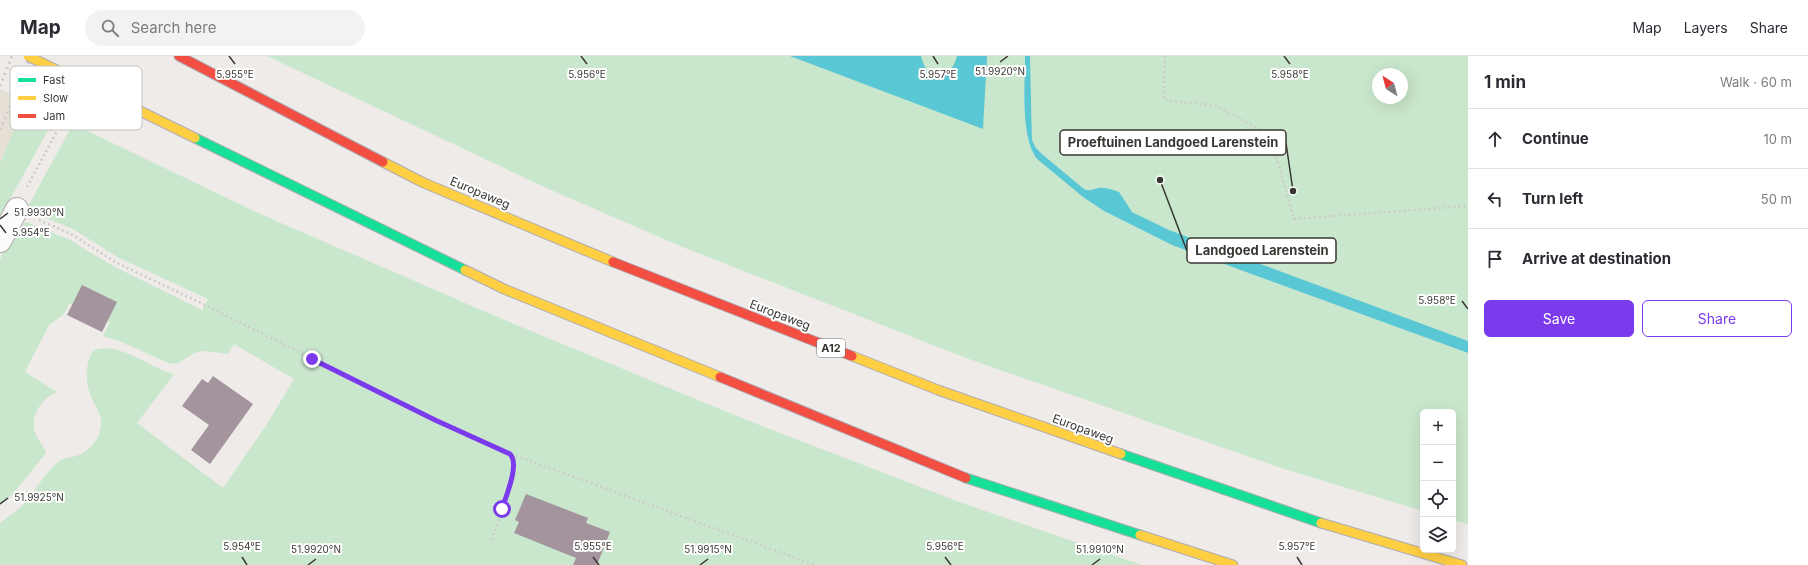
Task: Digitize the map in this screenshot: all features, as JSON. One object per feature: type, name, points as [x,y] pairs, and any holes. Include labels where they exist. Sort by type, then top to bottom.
[{"type":"highway","points":[[28,56],[48,66]]},
{"type":"highway","name":"Europaweg","points":[[178,56],[424,182],[682,290],[938,390],[1299,517],[1462,565]]},
{"type":"highway","points":[[142,112],[504,289],[980,484],[1233,565]]},
{"type":"street","points":[[0,241],[16,209]]},
{"type":"path","points":[[1165,56],[1164,100],[1217,106],[1270,136],[1294,219],[1468,206]]},
{"type":"path","points":[[57,130],[16,209],[71,234],[117,262],[435,420],[510,454],[815,565]]},
{"type":"path","points":[[491,540],[514,470],[512,456],[510,454]]},
{"type":"shaded area","points":[[0,89],[10,94],[10,130],[14,130],[0,164]]},
{"type":"green space","points":[[267,56],[1025,56],[1024,95],[1026,124],[1032,149],[1037,159],[1083,197],[1104,211],[1172,245],[1468,353],[1468,524],[1456,521],[1456,409],[1420,409],[1420,510],[1281,468],[966,358],[680,246],[542,186]]},
{"type":"green space","points":[[1030,56],[1468,56],[1468,341],[1266,268],[1169,230],[1132,212],[1127,206],[1099,188],[1092,191],[1084,189],[1036,148],[1032,140]]},
{"type":"green space","points":[[14,130],[48,130],[0,217],[0,164]]},
{"type":"green space","points":[[70,130],[85,130],[258,213],[502,319],[749,421],[962,503],[1142,565],[0,565],[0,523],[22,506],[47,473],[59,461],[85,452],[96,441],[100,432],[100,416],[90,395],[87,383],[88,363],[93,351],[103,348],[113,349],[134,356],[155,367],[174,374],[137,423],[223,488],[267,424],[294,379],[234,344],[228,354],[200,351],[180,362],[173,364],[168,363],[122,342],[103,336],[110,322],[70,303],[63,315],[49,325],[25,372],[57,392],[40,405],[34,418],[35,432],[46,453],[12,495],[0,505],[0,260],[4,248],[16,230],[26,222],[68,239],[115,267],[202,310],[208,299],[119,258],[73,229],[26,210]]},
{"type":"water","points":[[790,56],[921,56],[928,71],[933,75],[939,76],[944,75],[949,71],[954,65],[957,56],[987,56],[983,129]]},
{"type":"water","points":[[1025,56],[1030,56],[1032,140],[1036,148],[1042,154],[1084,189],[1090,190],[1104,188],[1119,192],[1132,212],[1169,230],[1468,341],[1468,353],[1172,245],[1104,211],[1083,197],[1037,159],[1032,149],[1026,124],[1024,95]]},
{"type":"building","points":[[82,285],[117,302],[102,332],[67,315]]},
{"type":"building","points":[[213,376],[253,404],[210,464],[191,450],[209,425],[182,406],[202,379],[208,383]]},
{"type":"building","points":[[526,494],[588,518],[586,523],[610,532],[597,565],[573,565],[576,558],[514,533],[519,522],[515,520]]},
{"type":"railway","points":[[0,86],[12,56]]},
{"type":"railway","points":[[27,66],[31,56]]},
{"type":"railway","points":[[0,130],[10,106]]},
{"type":"traffic: fast","points":[[195,138],[465,270]]},
{"type":"traffic: fast","points":[[1121,454],[1321,523]]},
{"type":"traffic: fast","points":[[966,478],[1140,535]]},
{"type":"traffic: slow","points":[[28,56],[48,66]]},
{"type":"traffic: slow","points":[[142,112],[195,138]]},
{"type":"traffic: slow","points":[[383,162],[424,183],[613,262]]},
{"type":"traffic: slow","points":[[465,270],[504,289],[720,377]]},
{"type":"traffic: slow","points":[[852,356],[938,390],[1121,454]]},
{"type":"traffic: slow","points":[[1321,523],[1462,565]]},
{"type":"traffic: slow","points":[[1140,535],[1233,565]]},
{"type":"traffic: jam","points":[[179,56],[383,162]]},
{"type":"traffic: jam","points":[[613,262],[852,356]]},
{"type":"traffic: jam","points":[[720,377],[966,478]]},
{"type":"place","name":"Landgoed Larenstein","points":[[1160,180]]},
{"type":"place","name":"Proeftuinen Landgoed Larenstein","points":[[1293,191]]},
{"type":"route","points":[[312,359],[435,420],[510,454],[512,456],[514,470],[502,509]]}]
